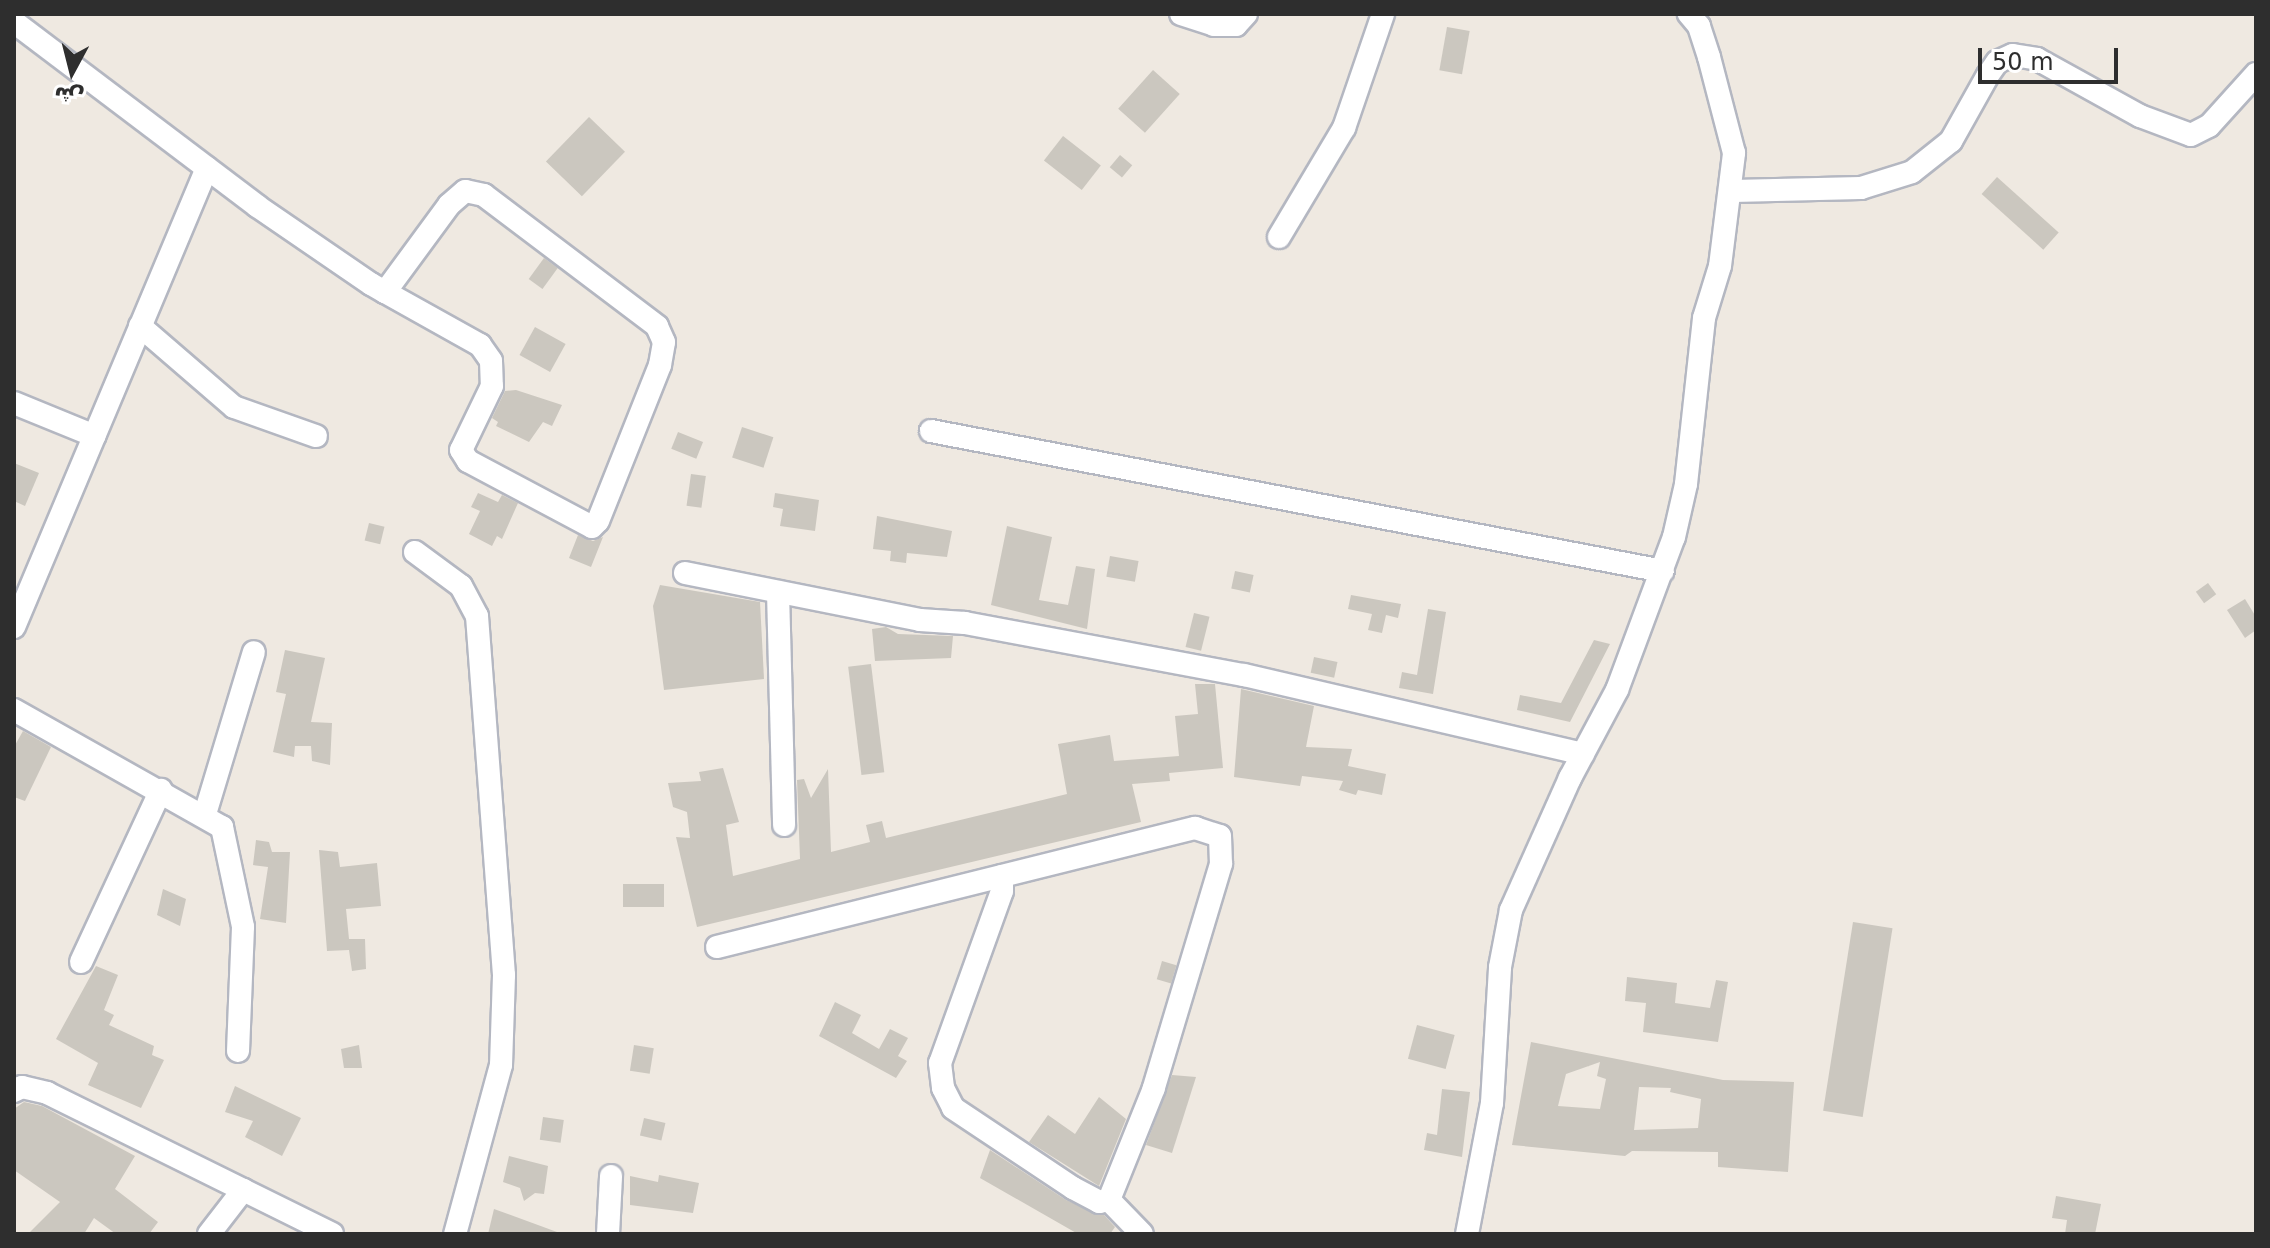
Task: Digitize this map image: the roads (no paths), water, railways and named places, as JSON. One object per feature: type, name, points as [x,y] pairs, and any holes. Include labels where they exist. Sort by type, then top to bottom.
[{"type":"street","points":[[1181,14],[1214,25],[1236,25],[1246,14]]},
{"type":"street","points":[[1279,237],[1344,128],[1383,14]]},
{"type":"street","points":[[1467,1234],[1492,1103],[1500,967],[1511,910],[1583,754],[1617,690],[1663,571],[1686,484],[1704,318],[1720,266],[1733,191],[1734,153],[1726,108],[1702,18]]},
{"type":"street","points":[[14,22],[207,168],[385,292],[480,345],[491,361],[492,386],[461,450],[468,461],[592,527],[660,365],[664,342],[657,326],[484,195],[465,191],[449,205],[385,292]]},
{"type":"street","points":[[1733,191],[1861,188],[1901,177],[1951,141],[1997,62],[2013,55],[2037,59],[2140,116],[2191,135],[2209,126],[2256,74]]},
{"type":"street","points":[[14,627],[207,168]]},
{"type":"street","points":[[140,326],[234,407],[316,436]]},
{"type":"street","points":[[14,403],[95,436]]},
{"type":"street","points":[[931,431],[1663,571]]},
{"type":"street","points":[[415,552],[461,586],[477,616],[504,975],[501,1065],[455,1234]]},
{"type":"street","points":[[685,573],[1244,675],[1583,754]]},
{"type":"street","points":[[778,592],[784,825]]},
{"type":"street","points":[[205,814],[254,652]]},
{"type":"street","points":[[14,710],[205,814],[222,827],[243,927],[238,1051]]},
{"type":"street","points":[[81,962],[161,790]]},
{"type":"street","points":[[717,947],[1195,828],[1220,836],[1221,864],[1159,1073],[1109,1200]]},
{"type":"street","points":[[1002,876],[1002,891],[940,1063],[943,1088],[953,1108],[1073,1188],[1099,1202],[1109,1200]]},
{"type":"street","points":[[14,1091],[22,1087],[47,1093],[332,1234]]},
{"type":"street","points":[[608,1234],[611,1176]]},
{"type":"street","points":[[209,1234],[243,1190]]},
{"type":"street","points":[[1109,1200],[1142,1234]]}]
